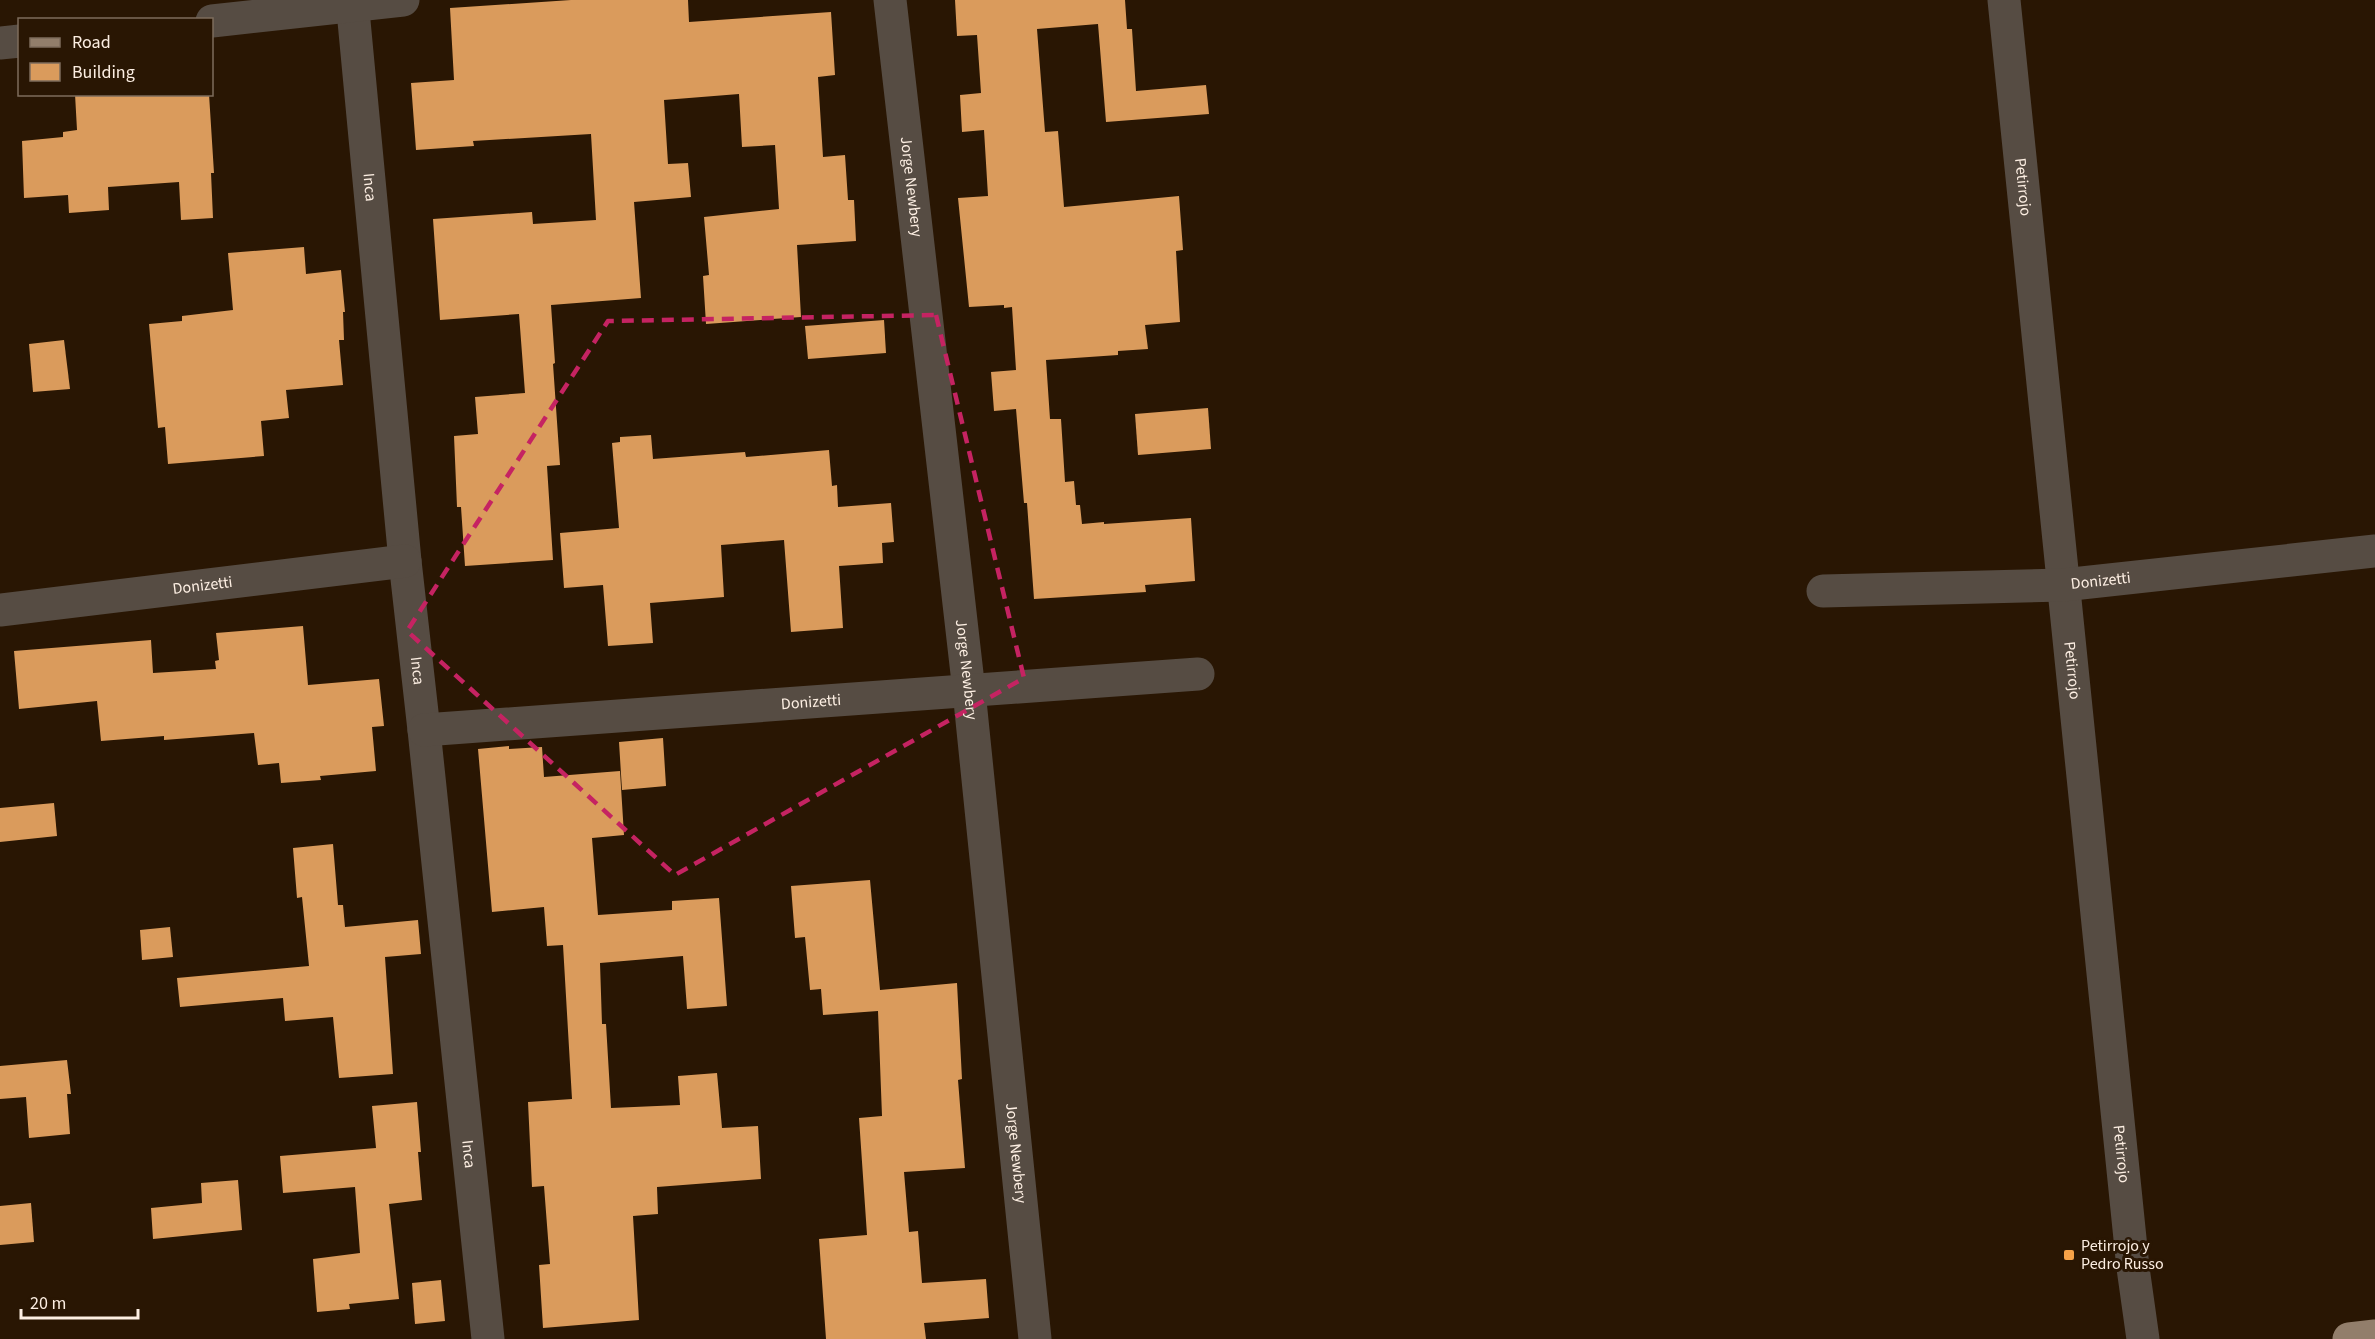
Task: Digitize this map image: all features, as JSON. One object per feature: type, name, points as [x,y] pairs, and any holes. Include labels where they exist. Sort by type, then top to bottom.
[{"type":"main road","points":[[2349,1339],[2375,1336]]},
{"type":"street","points":[[213,21],[353,3],[403,0]]},
{"type":"street","name":"Jorge Newbery","points":[[890,0],[969,691],[1035,1339]]},
{"type":"street","name":"Petirrojo","points":[[2004,0],[2133,1268],[2143,1339]]},
{"type":"street","name":"Inca","points":[[353,3],[405,561],[488,1339]]},
{"type":"street","points":[[0,43],[18,41]]},
{"type":"street","name":"Donizetti","points":[[1823,591],[2063,585],[2375,551]]},
{"type":"street","name":"Donizetti","points":[[0,610],[405,561]]},
{"type":"street","name":"Donizetti","points":[[424,730],[1198,674]]},
{"type":"highlighted area","points":[[936,315],[1024,678],[675,875],[407,631],[608,321]]},
{"type":"building","points":[[571,0],[688,0],[689,22],[831,12],[835,75],[818,77],[823,157],[845,155],[848,200],[854,200],[856,241],[797,245],[801,317],[706,324],[703,276],[709,275],[704,217],[779,209],[775,145],[742,147],[739,94],[664,100],[668,164],[688,163],[691,197],[634,202],[641,298],[551,305],[560,465],[547,466],[553,560],[465,566],[461,507],[457,507],[454,436],[478,434],[475,397],[525,393],[519,314],[440,320],[433,219],[532,212],[533,224],[596,220],[591,134],[473,141],[474,146],[416,150],[411,83],[454,80],[450,8]]},
{"type":"building","points":[[955,0],[1125,0],[1127,29],[1132,29],[1136,91],[1206,85],[1209,114],[1106,122],[1098,24],[1037,29],[1045,132],[1058,131],[1064,207],[1179,196],[1183,250],[1176,251],[1180,322],[1145,325],[1148,349],[1118,351],[1118,355],[1046,360],[1050,419],[1061,419],[1065,482],[1074,481],[1076,505],[1080,505],[1082,524],[1191,518],[1195,581],[1145,585],[1146,592],[1034,599],[1027,503],[1024,503],[1016,409],[994,411],[991,372],[1016,370],[1012,307],[1004,308],[1004,305],[969,307],[958,198],[988,196],[984,130],[962,132],[960,95],[981,93],[977,35],[957,36]]},
{"type":"building","points":[[75,96],[209,96],[214,173],[211,173],[213,218],[181,220],[179,182],[108,187],[109,210],[69,213],[68,195],[24,198],[22,141],[63,137],[63,132],[77,130]]},
{"type":"building","points":[[304,247],[306,274],[341,270],[345,312],[343,312],[344,340],[339,340],[343,385],[286,390],[289,418],[261,421],[264,456],[168,464],[165,427],[158,428],[149,324],[182,321],[182,316],[233,310],[228,253]]},
{"type":"building","points":[[884,320],[886,353],[808,359],[805,326]]},
{"type":"building","points":[[64,340],[70,389],[33,392],[29,344]]},
{"type":"building","points":[[1208,408],[1211,449],[1138,455],[1135,414]]},
{"type":"building","points":[[651,435],[653,459],[745,452],[746,457],[829,450],[832,486],[837,485],[838,507],[891,503],[894,542],[882,543],[883,563],[839,566],[843,628],[791,632],[784,540],[721,545],[724,597],[650,603],[653,643],[608,646],[603,585],[564,588],[560,533],[619,528],[612,443],[620,442],[620,437]]},
{"type":"building","points":[[303,626],[308,685],[379,679],[384,726],[372,727],[376,771],[320,776],[321,780],[281,783],[279,763],[258,765],[254,733],[164,740],[164,736],[101,741],[97,701],[19,709],[14,651],[151,640],[153,673],[216,669],[215,661],[219,660],[216,633]]},
{"type":"building","points":[[663,738],[666,786],[622,790],[619,742]]},
{"type":"building","points":[[509,746],[509,749],[542,747],[544,777],[620,771],[624,835],[592,838],[598,915],[672,910],[672,901],[719,898],[727,1006],[687,1009],[683,956],[600,963],[602,1024],[606,1024],[611,1108],[680,1105],[678,1076],[717,1073],[722,1128],[758,1126],[761,1179],[657,1187],[658,1214],[633,1216],[639,1320],[543,1328],[539,1265],[550,1264],[544,1186],[532,1187],[528,1102],[572,1099],[563,945],[547,946],[544,907],[492,912],[478,749]]},
{"type":"building","points":[[54,803],[57,836],[0,842],[0,808]]},
{"type":"building","points":[[333,844],[338,905],[343,905],[345,927],[418,920],[421,954],[385,957],[393,1074],[339,1078],[333,1017],[285,1021],[283,998],[180,1007],[177,978],[309,966],[302,897],[297,898],[293,848]]},
{"type":"building","points":[[870,880],[880,990],[957,983],[962,1079],[958,1080],[965,1168],[904,1172],[909,1232],[918,1231],[922,1283],[986,1279],[989,1318],[924,1323],[926,1339],[826,1339],[819,1239],[867,1235],[859,1118],[882,1116],[878,1011],[823,1015],[821,989],[810,990],[805,937],[795,938],[791,886]]},
{"type":"building","points":[[170,927],[173,957],[142,960],[140,930]]},
{"type":"building","points":[[67,1060],[71,1094],[67,1094],[70,1134],[29,1138],[26,1097],[0,1099],[0,1066]]},
{"type":"building","points":[[417,1102],[422,1200],[389,1204],[399,1299],[349,1304],[350,1309],[317,1312],[313,1259],[360,1253],[355,1187],[283,1193],[280,1156],[376,1148],[372,1106]]},
{"type":"building","points":[[238,1180],[242,1230],[153,1239],[151,1208],[202,1203],[201,1183]]},
{"type":"building","points":[[31,1203],[34,1242],[0,1245],[0,1206]]},
{"type":"building","points":[[441,1280],[445,1321],[415,1324],[412,1283]]},
{"type":"place","name":"Petirrojo y Pedro Russo","points":[[2069,1255]]}]
